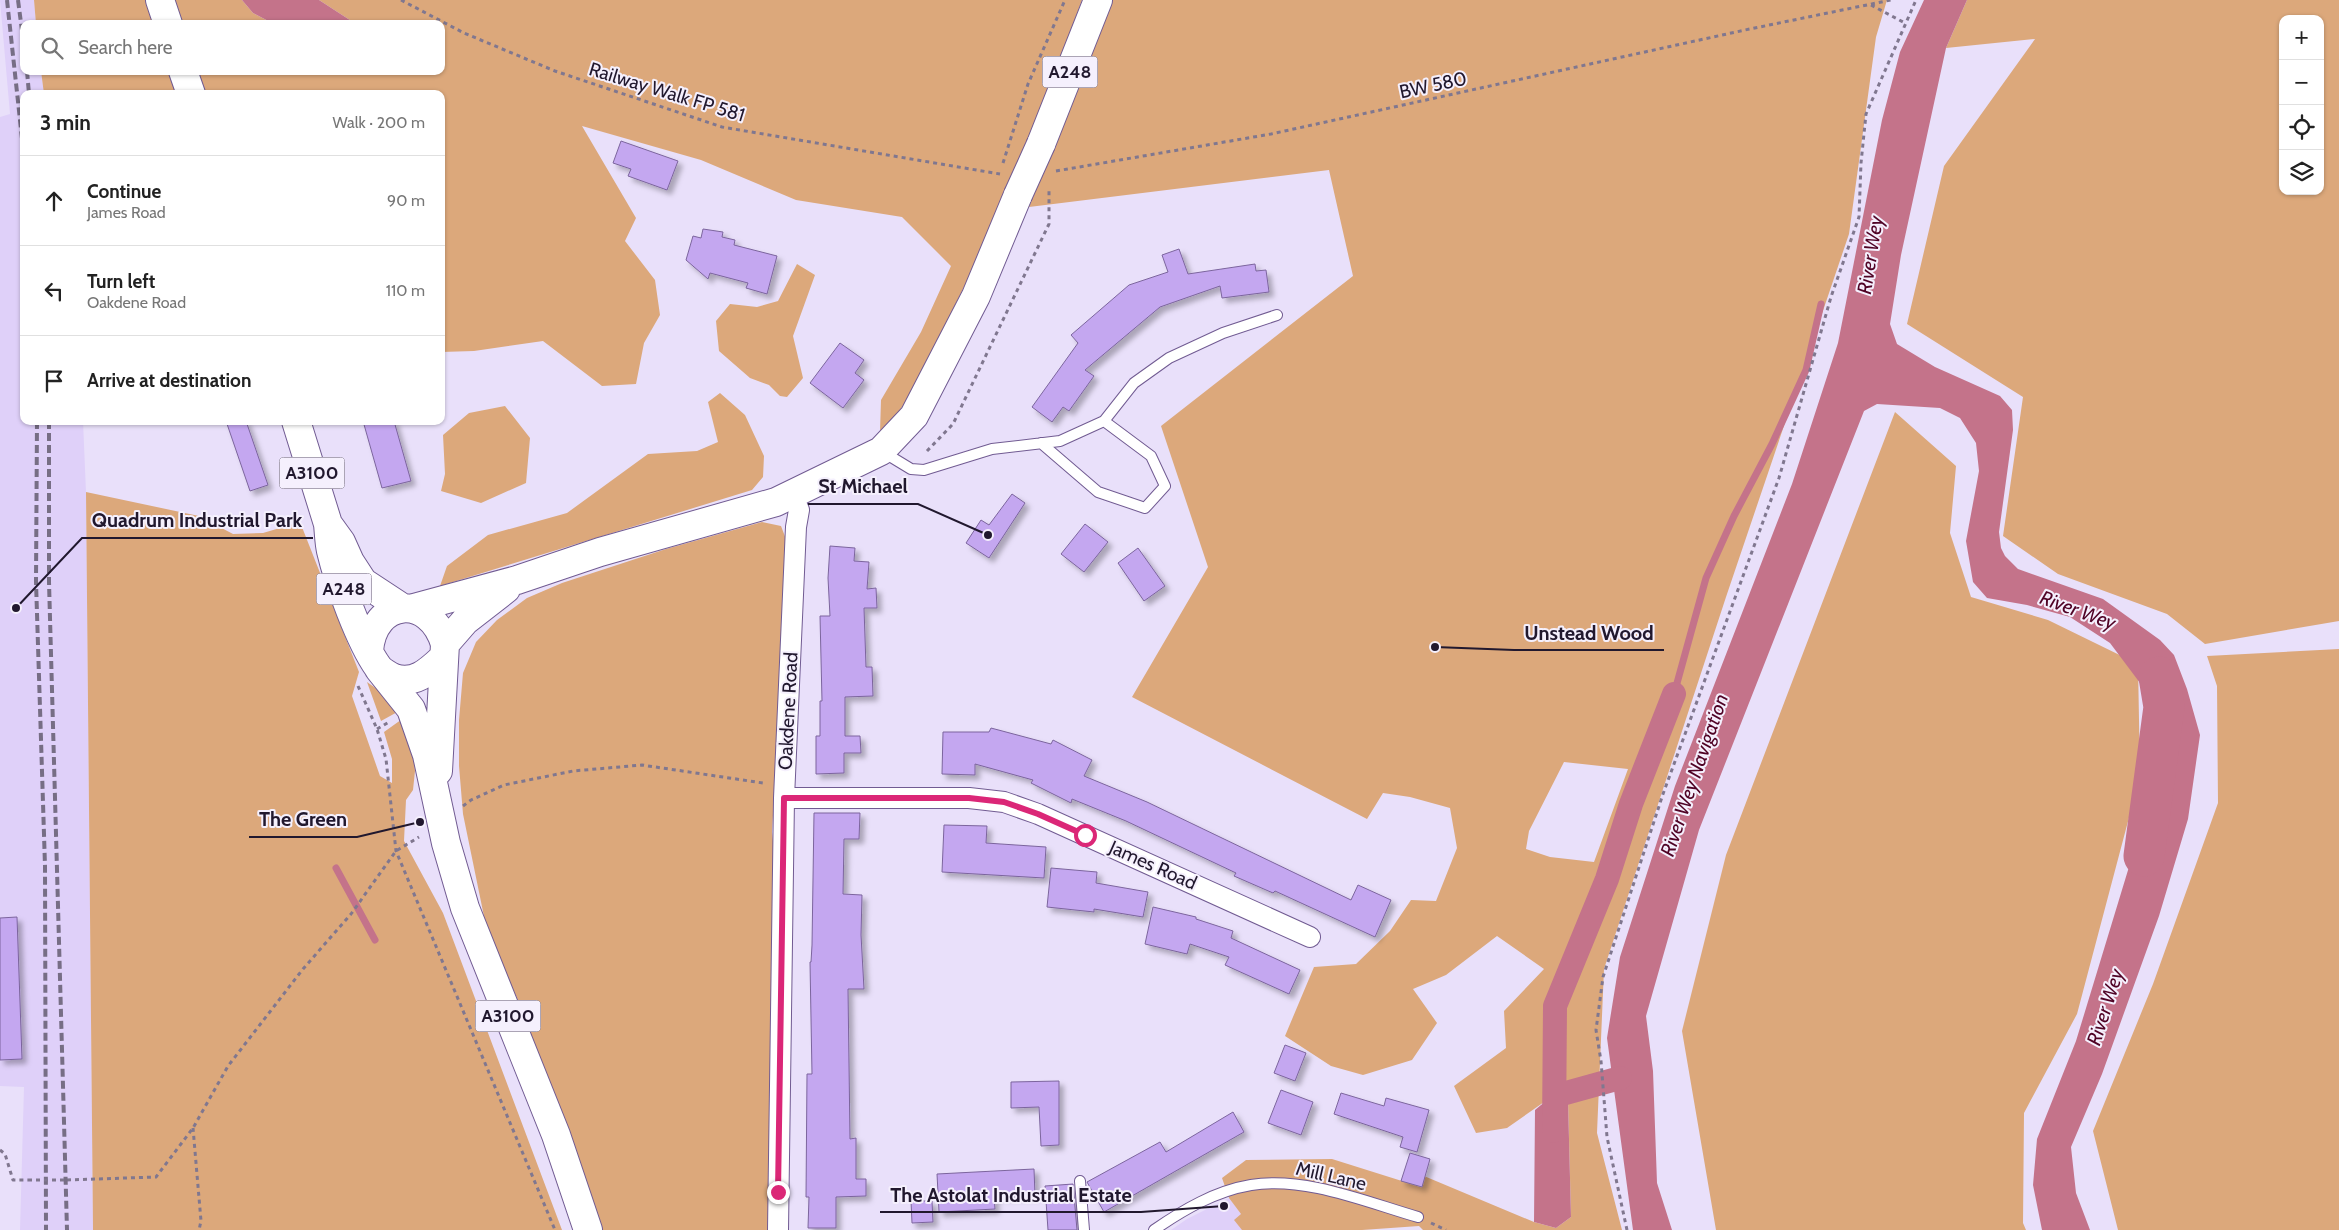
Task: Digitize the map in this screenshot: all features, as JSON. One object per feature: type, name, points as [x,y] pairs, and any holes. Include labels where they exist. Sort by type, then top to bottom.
[{"type":"main road","points":[[160,0],[167,20]]},
{"type":"main road","name":"A248","points":[[407,608],[517,580],[600,552],[776,502],[791,493],[829,478],[881,451],[914,416],[976,296],[1013,184],[1041,144],[1098,0]]},
{"type":"main road","points":[[184,75],[190,90]]},
{"type":"main road","name":"A3100","points":[[297,425],[328,524],[341,542],[350,562],[363,582],[407,608]]},
{"type":"main road","name":"A248","points":[[328,524],[331,550],[368,666]]},
{"type":"main road","name":"A248","points":[[444,651],[465,621],[517,580]]},
{"type":"main road","points":[[407,608],[435,622],[442,633],[444,651],[425,674],[415,679],[404,680],[368,666],[370,638],[376,626],[387,614],[407,608]]},
{"type":"main road","name":"A3100","points":[[439,811],[444,651]]},
{"type":"main road","name":"A3100","points":[[368,666],[411,709],[427,755],[439,811],[465,908],[556,1135],[588,1230]]},
{"type":"street","name":"Oakdene Road","points":[[778,1230],[784,793],[798,510],[791,493]]},
{"type":"street","name":"James Road","points":[[784,793],[969,798],[1004,802],[1038,814],[1310,936]]},
{"type":"lane","points":[[881,451],[911,469],[924,470],[992,449],[1060,441],[1104,420],[1134,383],[1169,358],[1223,333],[1277,315]]},
{"type":"lane","points":[[1041,443],[1098,492],[1145,508],[1165,486],[1151,456],[1104,420]]},
{"type":"lane","points":[[1080,1181],[1084,1230]]},
{"type":"lane","name":"Mill Lane","points":[[1154,1230],[1188,1208],[1221,1194],[1250,1185],[1284,1183],[1309,1186],[1418,1217]]},
{"type":"path","name":"Railway Walk FP 581","points":[[401,0],[439,20]]},
{"type":"path","points":[[1013,184],[999,174],[1028,84],[1065,0]]},
{"type":"path","points":[[1870,4],[1877,0]]},
{"type":"path","name":"BW 580","points":[[1048,172],[1271,134],[1744,30],[1891,0]]},
{"type":"path","points":[[1627,1230],[1607,1137],[1601,1061],[1596,1030],[1603,976],[1663,794],[1779,478],[1832,297],[1859,217],[1861,163],[1866,114],[1916,0]]},
{"type":"path","points":[[1870,4],[1905,23]]},
{"type":"path","name":"Railway Walk FP 581","points":[[445,23],[464,33],[555,71],[722,127],[999,174]]},
{"type":"path","points":[[368,666],[377,729],[386,759],[396,851],[555,1230]]},
{"type":"path","points":[[0,1150],[4,1154],[13,1180],[156,1177],[193,1128],[228,1066],[303,969],[351,914],[396,851],[439,811],[471,800],[504,785],[573,771],[642,765],[728,777],[784,793]]},
{"type":"path","points":[[193,1128],[201,1221],[199,1230]]},
{"type":"shaded area","points":[[0,0],[34,0],[36,20],[20,20],[20,75],[42,75],[43,90],[20,90],[20,425],[83,425],[86,492],[93,1230],[20,1230],[24,1087],[0,1086],[0,117],[10,114]]},
{"type":"shaded area","points":[[34,0],[242,0],[253,13],[266,20],[36,20]]},
{"type":"shaded area","points":[[319,0],[1082,0],[1033,132],[998,219],[909,397],[895,417],[880,432],[881,400],[921,332],[951,266],[902,217],[796,200],[701,160],[582,126],[636,218],[625,241],[655,280],[660,315],[644,343],[636,384],[602,386],[543,341],[474,351],[445,352],[445,90],[43,90],[42,75],[445,75],[445,20],[350,20]]},
{"type":"shaded area","points":[[1112,0],[1887,0],[1876,37],[1849,234],[1726,597],[1604,969],[1597,1133],[1622,1230],[1423,1230],[1419,1226],[1362,1230],[1242,1230],[1234,1220],[1241,1214],[1229,1198],[1222,1178],[1246,1160],[1332,1159],[1421,1187],[1424,1176],[1534,1222],[1556,1228],[1571,1217],[1568,1100],[1547,1100],[1507,1128],[1476,1133],[1454,1086],[1506,1048],[1504,1011],[1544,969],[1497,936],[1446,975],[1413,989],[1437,1023],[1412,1060],[1363,1075],[1331,1066],[1285,1036],[1314,967],[1356,964],[1390,931],[1411,900],[1436,901],[1457,848],[1450,808],[1410,797],[1383,793],[1367,819],[1132,697],[1208,567],[1161,426],[1353,276],[1329,170],[1029,207],[1067,106]],"holes":[[[1564,762],[1628,769],[1594,862],[1550,857],[1526,849],[1529,831]]]},
{"type":"shaded area","points":[[1967,0],[2339,0],[2339,621],[2205,644],[2167,614],[2058,574],[2003,536],[2023,397],[1907,324],[1944,166],[2035,39],[1946,48]]},
{"type":"shaded area","points":[[797,264],[815,275],[793,336],[803,378],[787,397],[780,396],[769,385],[750,378],[719,351],[716,321],[730,304],[757,307],[778,301]]},
{"type":"shaded area","points":[[720,393],[745,415],[764,456],[763,477],[752,490],[440,586],[447,566],[488,535],[567,513],[648,454],[697,451],[718,442],[708,402]]},
{"type":"shaded area","points":[[505,406],[530,438],[526,483],[481,503],[441,491],[445,474],[443,435],[469,413]]},
{"type":"shaded area","points":[[1895,412],[1956,466],[1950,533],[1971,597],[2048,620],[2138,664],[2140,776],[2077,1014],[2024,1113],[2023,1223],[2026,1230],[1716,1230],[1682,1031],[1726,855]]},
{"type":"shaded area","points":[[86,492],[199,516],[233,534],[263,533],[300,522],[359,672],[352,696],[380,776],[392,783],[392,759],[384,732],[405,717],[413,745],[415,771],[413,790],[406,800],[404,841],[443,913],[562,1230],[93,1230]]},
{"type":"shaded area","points":[[762,522],[781,526],[789,547],[772,832],[776,868],[771,1230],[602,1230],[588,1186],[517,998],[487,931],[463,814],[459,766],[459,720],[463,673],[476,642],[497,620],[527,598],[562,583],[666,549]]},
{"type":"shaded area","points":[[2339,649],[2339,1230],[2118,1230],[2093,1131],[2153,984],[2218,803],[2217,686],[2207,656]]},
{"type":"shaded area","points":[[367,682],[394,701],[401,710],[381,721]]},
{"type":"shaded area","points":[[1229,1198],[1253,1230],[1171,1230],[1187,1219]]},
{"type":"water","points":[[242,0],[319,0],[350,20],[266,20],[253,13]]},
{"type":"water","name":"River Wey Navigation","points":[[1924,0],[1967,0],[1946,48],[1901,255],[1890,324],[1897,344],[1935,367],[2000,396],[2012,410],[2013,430],[1999,532],[2001,548],[2005,556],[2018,569],[2103,599],[2160,640],[2174,655],[2187,689],[2200,735],[2188,819],[2159,916],[2102,1074],[2071,1147],[2076,1193],[2090,1230],[2042,1230],[2033,1185],[2037,1139],[2076,1041],[2139,834],[2163,768],[2166,750],[2152,699],[2110,643],[2070,617],[2027,605],[1987,598],[1973,582],[1966,541],[1979,471],[1976,443],[1960,418],[1940,408],[1877,404],[1864,411],[1699,830],[1646,1016],[1653,1071],[1657,1183],[1672,1230],[1633,1230],[1607,1038],[1620,957],[1675,786],[1792,484],[1838,343],[1882,120],[1900,52]]},
{"type":"water","points":[[1547,1100],[1568,1100],[1571,1217],[1556,1228],[1534,1222],[1535,1110]]},
{"type":"building","points":[[621,141],[678,161],[667,190],[628,176],[631,169],[613,163]]},
{"type":"building","points":[[703,229],[723,232],[722,237],[735,240],[734,245],[777,256],[767,294],[746,288],[748,283],[710,273],[708,279],[686,260],[693,236],[701,238]]},
{"type":"building","points":[[1179,249],[1188,274],[1255,264],[1256,271],[1266,270],[1269,292],[1222,298],[1220,286],[1160,307],[1085,370],[1094,376],[1069,411],[1063,407],[1052,422],[1032,407],[1078,343],[1071,335],[1129,285],[1168,272],[1162,255]]},
{"type":"building","points":[[840,343],[864,360],[855,373],[864,380],[843,408],[810,383]]},
{"type":"building","points":[[227,425],[247,425],[268,485],[250,491]]},
{"type":"building","points":[[364,425],[395,425],[411,481],[382,488]]},
{"type":"building","points":[[1012,494],[1025,503],[989,558],[966,543],[981,520],[989,525]]},
{"type":"building","points":[[1085,524],[1108,542],[1084,572],[1061,554]]},
{"type":"building","points":[[830,546],[855,548],[854,561],[869,562],[867,589],[876,588],[877,608],[864,608],[866,667],[872,667],[873,696],[845,697],[845,736],[860,736],[861,753],[844,753],[844,773],[816,774],[816,736],[820,736],[820,701],[822,701],[820,616],[830,616],[828,578]]},
{"type":"building","points":[[1138,548],[1165,586],[1144,601],[1118,563]]},
{"type":"building","points":[[991,728],[1051,744],[1053,740],[1092,760],[1084,776],[1147,802],[1351,900],[1358,885],[1391,900],[1375,937],[1275,891],[1273,893],[1234,876],[1236,873],[1126,821],[1072,799],[1071,803],[1031,783],[1033,780],[975,764],[975,775],[942,774],[943,732],[989,732]]},
{"type":"building","points":[[814,813],[860,813],[859,839],[844,839],[843,894],[862,895],[861,935],[864,989],[848,989],[850,1139],[856,1138],[856,1179],[866,1179],[866,1196],[836,1197],[836,1228],[808,1228],[809,1197],[806,1197],[807,1074],[812,1074],[810,962],[812,945]]},
{"type":"building","points":[[944,825],[987,826],[986,843],[1046,847],[1044,878],[942,872]]},
{"type":"building","points":[[1051,868],[1097,872],[1096,883],[1148,892],[1143,917],[1094,909],[1094,912],[1047,907]]},
{"type":"building","points":[[1153,907],[1196,917],[1196,919],[1233,931],[1231,938],[1300,970],[1289,994],[1225,965],[1229,957],[1190,944],[1187,954],[1145,944]]},
{"type":"building","points":[[17,917],[22,1059],[0,1060],[0,918]]},
{"type":"building","points":[[1285,1045],[1306,1053],[1295,1081],[1274,1073]]},
{"type":"building","points":[[1059,1081],[1059,1145],[1041,1146],[1039,1107],[1011,1108],[1011,1082]]},
{"type":"building","points":[[1281,1090],[1313,1102],[1301,1135],[1268,1123]]},
{"type":"building","points":[[1341,1093],[1384,1106],[1386,1098],[1429,1110],[1417,1152],[1400,1147],[1403,1137],[1334,1114]]},
{"type":"building","points":[[1233,1112],[1244,1132],[1104,1212],[1087,1182],[1160,1142],[1166,1152]]},
{"type":"building","points":[[1410,1153],[1430,1159],[1422,1187],[1401,1181]]},
{"type":"building","points":[[1034,1169],[1035,1195],[994,1196],[995,1209],[939,1212],[937,1174]]},
{"type":"building","points":[[1073,1184],[1077,1230],[1048,1230],[1045,1186]]},
{"type":"building","points":[[911,1201],[932,1201],[933,1222],[912,1223]]},
{"type":"waterway","points":[[1674,694],[1706,578],[1734,516],[1772,444],[1806,370],[1821,304]]},
{"type":"waterway","name":"River Wey","points":[[2144,856],[2164,707],[2159,677]]},
{"type":"waterway","points":[[1554,1131],[1555,1006],[1607,879],[1631,804],[1674,694]]},
{"type":"waterway","points":[[336,868],[375,940]]},
{"type":"waterway","points":[[1555,1096],[1620,1078]]},
{"type":"railway","points":[[7,0],[20,120]]},
{"type":"railway","points":[[18,0],[21,20]]},
{"type":"railway","points":[[27,75],[29,90]]},
{"type":"railway","points":[[37,425],[36,582],[45,866],[46,1230]]},
{"type":"railway","points":[[49,425],[49,582],[67,1230]]},
{"type":"place","name":"St Michael","points":[[988,535]]},
{"type":"place","name":"Quadrum Industrial Park","points":[[16,608]]},
{"type":"place","name":"Unstead Wood","points":[[1435,647]]},
{"type":"place","name":"The Green","points":[[420,822]]},
{"type":"place","name":"The Astolat Industrial Estate","points":[[1224,1206]]},
{"type":"route","points":[[778,1192],[784,798],[969,798],[1004,802],[1038,814],[1085,835]]}]
